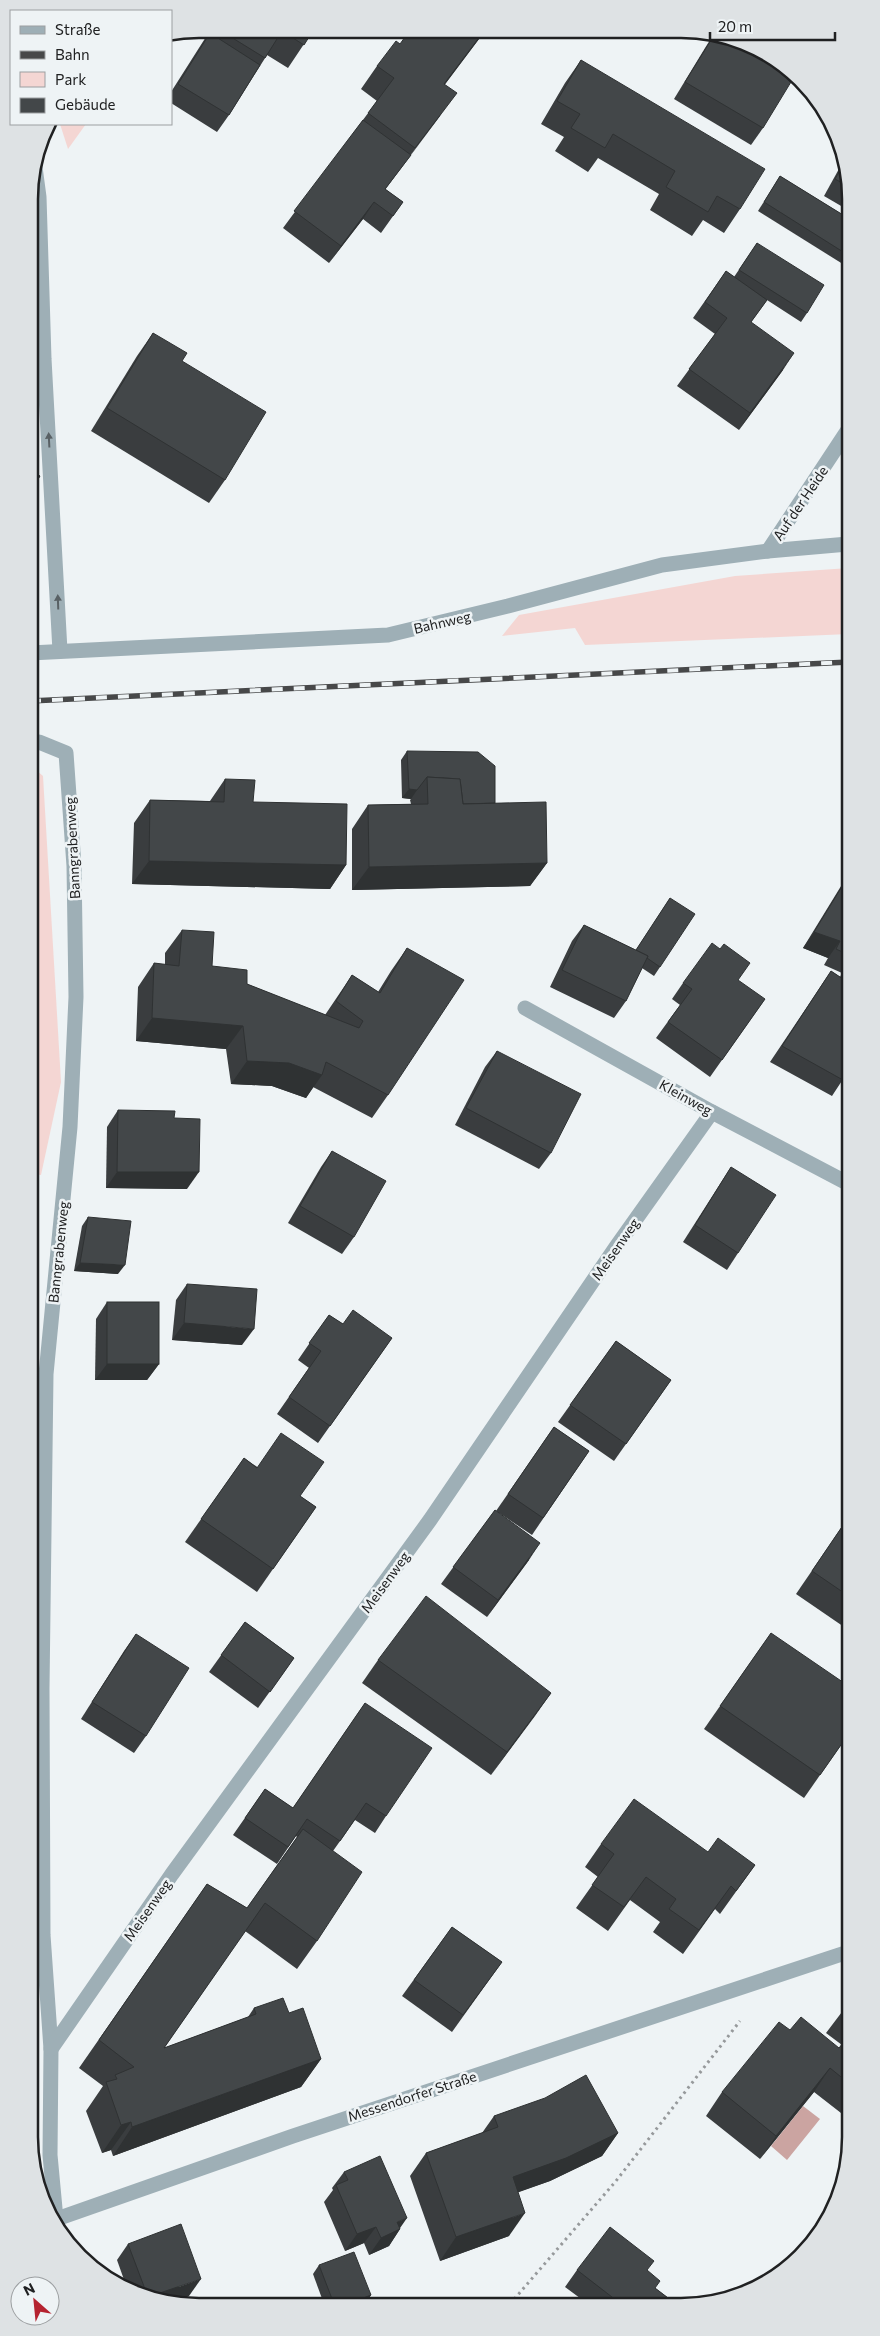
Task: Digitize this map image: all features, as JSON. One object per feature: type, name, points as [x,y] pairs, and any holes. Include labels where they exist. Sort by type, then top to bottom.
[{"type":"street","points":[[38,186],[44,359],[60,651]]},
{"type":"street","name":"Auf der Heide","points":[[768,551],[842,439]]},
{"type":"street","name":"Bahnweg","points":[[38,652],[388,635],[508,606],[662,565],[768,551],[842,545]]},
{"type":"street","name":"Banngrabenweg","points":[[39,742],[66,753],[76,941],[76,997],[70,1127],[46,1374],[42,1690],[43,1935],[52,2049],[50,2154],[54,2207]]},
{"type":"street","name":"Kleinweg","points":[[524,1008],[712,1112],[842,1180]]},
{"type":"street","name":"Meisenweg","points":[[52,2049],[172,1874],[430,1520],[616,1247],[712,1112]]},
{"type":"street","name":"Messendorfer Straße","points":[[61,2221],[292,2136],[842,1955]]},
{"type":"path","points":[[515,2298],[616,2181],[744,2015]]},
{"type":"green space","points":[[60,125],[85,125],[68,149]]},
{"type":"green space","points":[[842,568],[842,634],[585,645],[575,628],[502,636],[519,615],[735,576]]},
{"type":"green space","points":[[38,772],[43,776],[61,1082],[41,1175],[38,1175]]},
{"type":"shaded area","points":[[803,2106],[820,2119],[787,2160],[771,2146]]},
{"type":"building","points":[[207,38],[218,38],[260,65],[229,115],[178,84]]},
{"type":"building","points":[[233,38],[278,38],[265,58]]},
{"type":"building","points":[[293,38],[308,38],[304,45]]},
{"type":"building","points":[[404,38],[479,38],[444,84],[457,93],[415,148],[368,113],[394,78],[377,66],[396,41],[400,44]]},
{"type":"building","points":[[711,41],[733,46],[753,54],[780,71],[791,82],[763,128],[685,82]]},
{"type":"building","points":[[581,60],[765,169],[740,209],[717,196],[708,212],[666,187],[675,171],[613,134],[605,148],[571,128],[580,114],[557,101]]},
{"type":"building","points":[[363,120],[411,155],[385,189],[403,202],[393,216],[374,202],[341,246],[294,211]]},
{"type":"building","points":[[840,171],[841,182],[835,179]]},
{"type":"building","points":[[780,176],[842,214],[842,251],[764,202]]},
{"type":"building","points":[[757,243],[824,285],[807,313],[739,270]]},
{"type":"building","points":[[726,271],[767,300],[751,322],[794,353],[750,413],[689,369],[727,318],[705,302]]},
{"type":"building","points":[[153,333],[187,353],[182,361],[266,412],[225,480],[107,408]]},
{"type":"building","points":[[407,751],[478,752],[495,766],[495,803],[463,804],[460,779],[427,777],[417,790],[409,789]]},
{"type":"building","points":[[427,777],[460,779],[463,804],[546,802],[547,863],[369,867],[368,805],[428,804]]},
{"type":"building","points":[[225,779],[255,780],[253,802],[347,804],[346,865],[149,861],[150,800],[224,802]]},
{"type":"building","points":[[842,886],[842,952],[836,949],[840,941],[814,932]]},
{"type":"building","points":[[670,898],[695,914],[660,967],[647,958],[648,956],[636,950]]},
{"type":"building","points":[[584,925],[648,956],[626,1001],[562,970]]},
{"type":"building","points":[[182,930],[214,932],[212,966],[247,970],[247,984],[359,1028],[363,1021],[336,1001],[352,975],[380,993],[407,948],[464,980],[388,1095],[326,1062],[322,1075],[289,1063],[247,1061],[243,1026],[152,1018],[154,963],[179,966]]},
{"type":"building","points":[[712,943],[720,949],[724,944],[750,963],[738,980],[765,999],[722,1060],[668,1022],[692,989],[683,983]]},
{"type":"building","points":[[831,971],[842,978],[842,1079],[782,1046]]},
{"type":"building","points":[[497,1051],[581,1094],[551,1153],[466,1108]]},
{"type":"building","points":[[118,1110],[175,1111],[174,1118],[200,1119],[199,1172],[117,1172]]},
{"type":"building","points":[[332,1151],[386,1181],[354,1237],[300,1206]]},
{"type":"building","points":[[731,1167],[776,1195],[738,1253],[695,1225]]},
{"type":"building","points":[[88,1217],[131,1221],[125,1265],[80,1263]]},
{"type":"building","points":[[187,1284],[257,1289],[254,1329],[184,1323]]},
{"type":"building","points":[[107,1302],[159,1302],[159,1364],[107,1364]]},
{"type":"building","points":[[353,1310],[392,1338],[330,1426],[289,1397],[321,1351],[309,1343],[329,1315],[343,1324]]},
{"type":"building","points":[[616,1341],[671,1380],[626,1444],[570,1405]]},
{"type":"building","points":[[554,1427],[589,1451],[543,1518],[508,1494]]},
{"type":"building","points":[[281,1433],[324,1462],[300,1496],[316,1507],[273,1569],[201,1519],[244,1458],[257,1468]]},
{"type":"building","points":[[495,1510],[540,1543],[498,1600],[453,1567]]},
{"type":"building","points":[[842,1527],[842,1592],[812,1571]]},
{"type":"building","points":[[426,1596],[551,1693],[507,1752],[378,1660]]},
{"type":"building","points":[[245,1622],[294,1658],[270,1692],[221,1655]]},
{"type":"building","points":[[771,1633],[842,1682],[842,1743],[820,1775],[720,1706]]},
{"type":"building","points":[[136,1634],[189,1668],[146,1736],[92,1702]]},
{"type":"building","points":[[365,1703],[432,1748],[386,1816],[366,1803],[340,1841],[307,1819],[288,1847],[245,1818],[265,1789],[293,1808]]},
{"type":"building","points":[[634,1799],[708,1852],[718,1838],[755,1865],[736,1891],[731,1886],[699,1930],[669,1909],[676,1899],[646,1877],[624,1907],[592,1885],[614,1854],[601,1844]]},
{"type":"building","points":[[303,1829],[362,1872],[317,1941],[265,1903],[164,2048],[256,2014],[254,2008],[283,1998],[289,2013],[303,2008],[321,2059],[132,2127],[131,2122],[121,2125],[106,2082],[117,2079],[115,2075],[134,2067],[99,2040],[207,1884],[247,1908]]},
{"type":"building","points":[[452,1927],[502,1962],[463,2015],[414,1980]]},
{"type":"building","points":[[801,2017],[839,2048],[842,2044],[842,2078],[830,2068],[776,2136],[722,2092],[779,2022],[790,2030]]},
{"type":"building","points":[[586,2075],[618,2133],[566,2158],[513,2177],[525,2213],[456,2237],[426,2153],[498,2127],[494,2116],[545,2098]]},
{"type":"building","points":[[380,2156],[407,2218],[397,2222],[400,2229],[381,2238],[376,2227],[357,2234],[336,2185],[348,2180],[344,2172]]},
{"type":"building","points":[[181,2224],[201,2279],[159,2293],[145,2289],[128,2244]]},
{"type":"building","points":[[610,2227],[654,2261],[647,2270],[660,2281],[655,2288],[668,2298],[613,2298],[577,2270]]},
{"type":"building","points":[[354,2252],[371,2295],[363,2298],[332,2298],[319,2265]]},
{"type":"railway","points":[[38,701],[842,662]]}]
